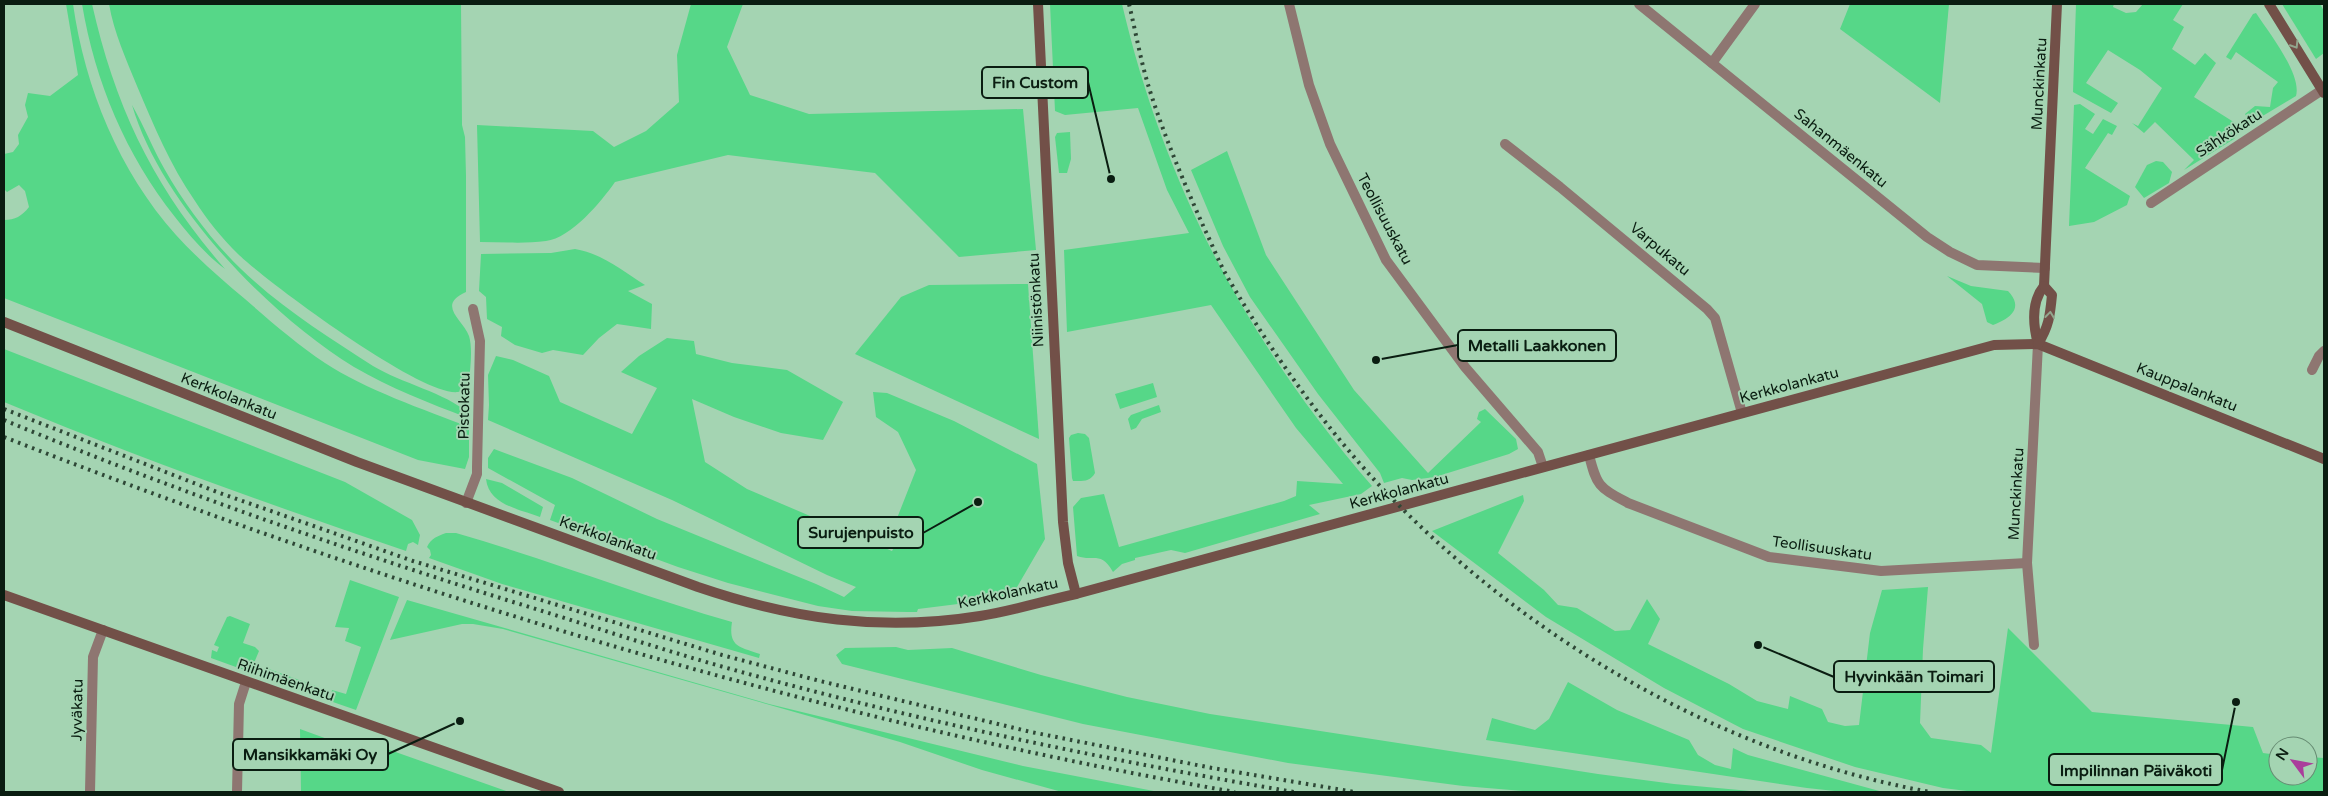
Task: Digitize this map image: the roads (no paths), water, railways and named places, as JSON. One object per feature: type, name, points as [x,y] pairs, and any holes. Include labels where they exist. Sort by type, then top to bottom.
[{"type":"main road","name":"Niinistönkatu","points":[[1038,4],[1063,522],[1068,563],[1076,594]]},
{"type":"main road","name":"Munckinkatu","points":[[2038,344],[2034,326],[2037,295],[2044,286],[2057,4]]},
{"type":"main road","points":[[2269,4],[2324,91]]},
{"type":"main road","name":"Munckinkatu","points":[[2038,344],[2048,327],[2050,316],[2052,295],[2044,286]]},
{"type":"main road","name":"Kerkkolankatu","points":[[4,322],[357,462],[743,602],[803,616],[862,623],[929,622],[981,616],[1076,594],[1994,345],[2038,344]]},
{"type":"main road","name":"Kauppalankatu","points":[[2038,344],[2324,459]]},
{"type":"main road","name":"Riihimäenkatu","points":[[4,595],[559,792]]},
{"type":"street","name":"Teollisuuskatu","points":[[1289,4],[1309,85],[1330,144],[1386,260],[1465,367],[1538,452],[1543,467]]},
{"type":"street","name":"Sahanmäenkatu","points":[[1639,4],[1927,237],[1950,252],[1985,267],[2045,268]]},
{"type":"street","points":[[1712,63],[1755,4]]},
{"type":"street","name":"Sähkökatu","points":[[2151,202],[2324,91]]},
{"type":"street","name":"Varpukatu","points":[[1505,144],[1568,193],[1707,309],[1714,318],[1742,413]]},
{"type":"street","name":"Pistokatu","points":[[466,503],[477,474],[478,451],[480,340],[473,309]]},
{"type":"street","name":"Munckinkatu","points":[[2034,645],[2027,563],[2038,344]]},
{"type":"street","points":[[2312,370],[2319,356],[2324,351]]},
{"type":"street","name":"Teollisuuskatu","points":[[1589,454],[1597,482],[1615,496],[1628,503],[1769,557],[1881,571],[2027,563]]},
{"type":"street","name":"Jyväkatu","points":[[90,792],[92,657],[103,630]]},
{"type":"street","points":[[237,792],[239,704],[246,682]]},
{"type":"railway","points":[[1129,4],[1141,59],[1162,126],[1190,196],[1225,272],[1261,332],[1298,386],[1338,438],[1380,486],[1437,542],[1498,593],[1563,640],[1631,682],[1702,719],[1776,750],[1852,774],[1930,792]]},
{"type":"railway","points":[[4,409],[217,492],[413,561],[722,655],[820,681],[1031,732],[1212,768],[1355,792]]},
{"type":"railway","points":[[4,420],[129,470],[320,539],[513,602],[720,666],[862,703],[1077,752],[1294,792]]},
{"type":"railway","points":[[4,437],[154,494],[305,548],[457,598],[610,645],[765,688],[920,727],[1077,762],[1235,792]]},
{"type":"place","name":"Fin Custom","points":[[1111,179]]},
{"type":"place","name":"Metalli Laakkonen","points":[[1376,360]]},
{"type":"place","name":"Surujenpuisto","points":[[978,502]]},
{"type":"place","name":"Hyvinkään Toimari","points":[[1758,645]]},
{"type":"place","name":"Impilinnan Päiväkoti","points":[[2236,702]]},
{"type":"place","name":"Mansikkamäki Oy","points":[[460,721]]}]
